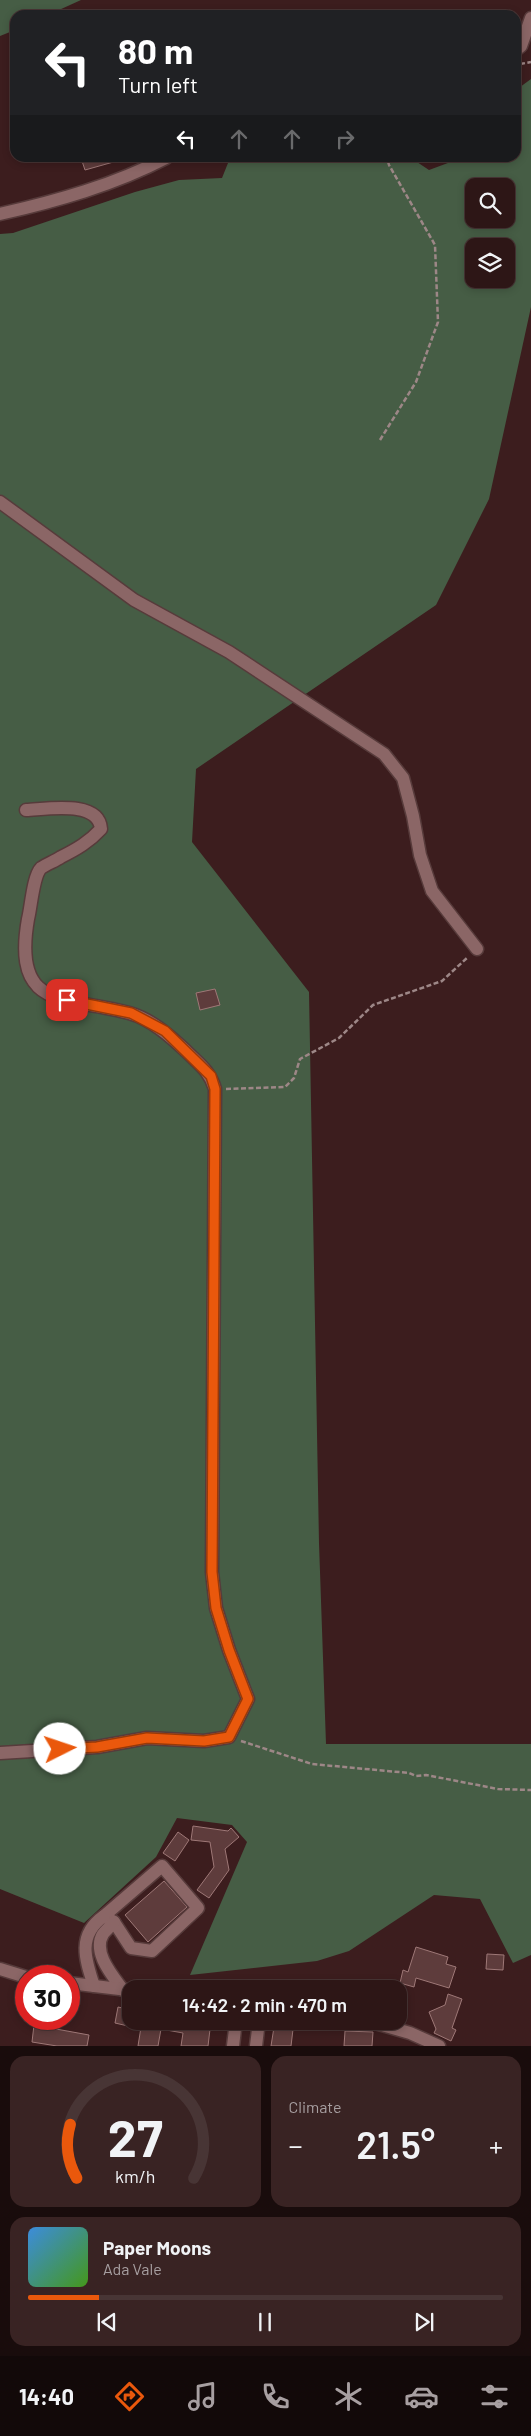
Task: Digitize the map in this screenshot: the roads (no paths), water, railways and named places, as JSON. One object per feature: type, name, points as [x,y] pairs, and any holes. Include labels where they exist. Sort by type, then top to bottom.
[{"type":"street","points":[[521,46],[531,18]]},
{"type":"street","points":[[0,214],[98,188],[132,175],[158,162]]},
{"type":"street","points":[[0,502],[134,600],[229,652],[384,754],[403,778],[413,816],[420,855],[432,890],[477,950]]},
{"type":"street","points":[[0,1753],[97,1747],[147,1738],[204,1741],[229,1737],[248,1699],[229,1650],[216,1608],[212,1572],[215,1089],[211,1076],[165,1031],[131,1013],[84,1005],[51,996],[31,980],[24,954],[25,939],[35,880],[40,869],[88,843],[102,829],[101,822],[96,815],[81,808],[26,810]]},
{"type":"street","points":[[109,1919],[131,1948],[152,1951],[198,1908],[162,1866],[109,1919],[99,1947],[108,1970],[122,1985]]},
{"type":"street","points":[[94,1986],[87,1966],[86,1935],[92,1924],[109,1919]]},
{"type":"street","points":[[0,1969],[15,1973]]},
{"type":"street","points":[[80,1984],[122,1989]]},
{"type":"street","points":[[233,2046],[235,2030]]},
{"type":"street","points":[[256,2046],[258,2030]]},
{"type":"street","points":[[400,2030],[439,2046]]}]
